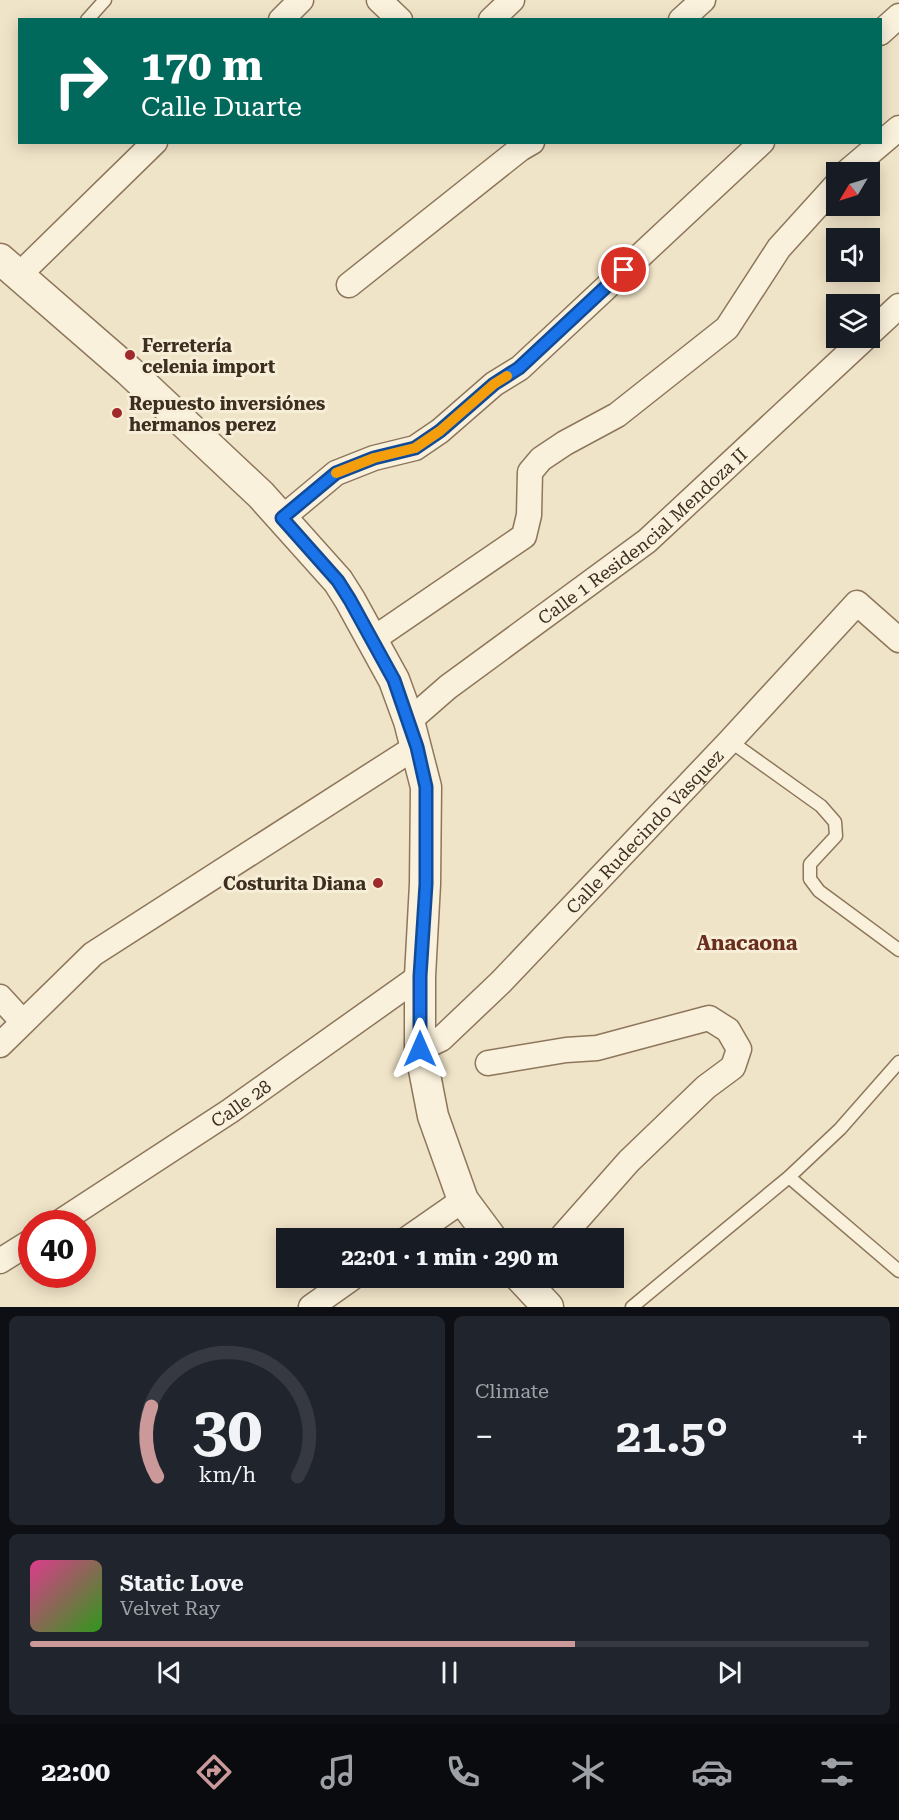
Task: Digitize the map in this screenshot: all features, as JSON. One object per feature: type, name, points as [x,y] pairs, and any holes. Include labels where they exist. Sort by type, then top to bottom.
[{"type":"street","points":[[283,18],[301,0]]},
{"type":"street","points":[[379,0],[398,18]]},
{"type":"street","points":[[493,18],[512,0]]},
{"type":"street","points":[[683,18],[703,0]]},
{"type":"street","points":[[882,31],[899,16]]},
{"type":"street","points":[[882,142],[899,128]]},
{"type":"street","points":[[153,144],[9,267],[129,371],[227,462],[282,518],[338,581],[394,680],[413,734],[426,787],[426,884],[420,976],[420,1049],[433,1116],[463,1200],[484,1228]]},
{"type":"street","points":[[282,518],[336,473],[374,458],[415,448],[440,431],[494,384],[519,368],[760,144]]},
{"type":"street","points":[[859,162],[880,144]]},
{"type":"street","points":[[349,285],[522,145]]},
{"type":"street","points":[[372,640],[524,536],[529,515],[530,472],[541,459],[565,443],[617,415],[727,328],[779,248],[826,196]]},
{"type":"street","points":[[880,324],[899,306]]},
{"type":"street","name":"Calle 1 Residencial Mendoza II","points":[[0,1045],[93,954],[413,734],[448,687],[647,541],[855,348]]},
{"type":"street","name":"Calle Rudecindo Vasquez","points":[[420,1049],[441,1039],[467,1017],[730,741],[857,603],[899,640]]},
{"type":"street","name":"Calle 28","points":[[78,1210],[230,1111],[420,976]]},
{"type":"street","points":[[0,997],[22,1021]]},
{"type":"street","points":[[488,1063],[566,1050],[597,1048],[709,1018],[728,1030],[739,1049],[732,1067],[706,1087],[629,1161],[570,1228]]},
{"type":"street","points":[[424,1228],[463,1200]]},
{"type":"street","points":[[0,1261],[18,1250]]},
{"type":"street","points":[[311,1307],[338,1288]]},
{"type":"street","points":[[531,1288],[548,1307]]},
{"type":"lane","points":[[89,18],[105,0]]},
{"type":"lane","points":[[730,741],[821,806],[835,822],[836,836],[810,864],[810,879],[819,891],[899,950]]},
{"type":"lane","points":[[632,1307],[789,1177],[840,1129],[899,1062]]},
{"type":"lane","points":[[789,1177],[899,1271]]},
{"type":"slow traffic","points":[[336,473],[374,458],[415,448],[440,431],[494,384],[507,376]]},
{"type":"place","name":"Ferretería celenia import","points":[[130,355]]},
{"type":"place","name":"Repuesto inversiónes hermanos perez","points":[[117,413]]},
{"type":"place","name":"Costurita Diana","points":[[378,883]]},
{"type":"district","name":"Anacaona","points":[[747,943]]},
{"type":"route","points":[[420,1049],[420,976],[426,884],[426,787],[417,747],[410,721],[394,680],[350,600],[338,581],[282,518],[336,473],[374,458],[415,448],[440,431],[494,384],[519,368],[624,270]]}]
